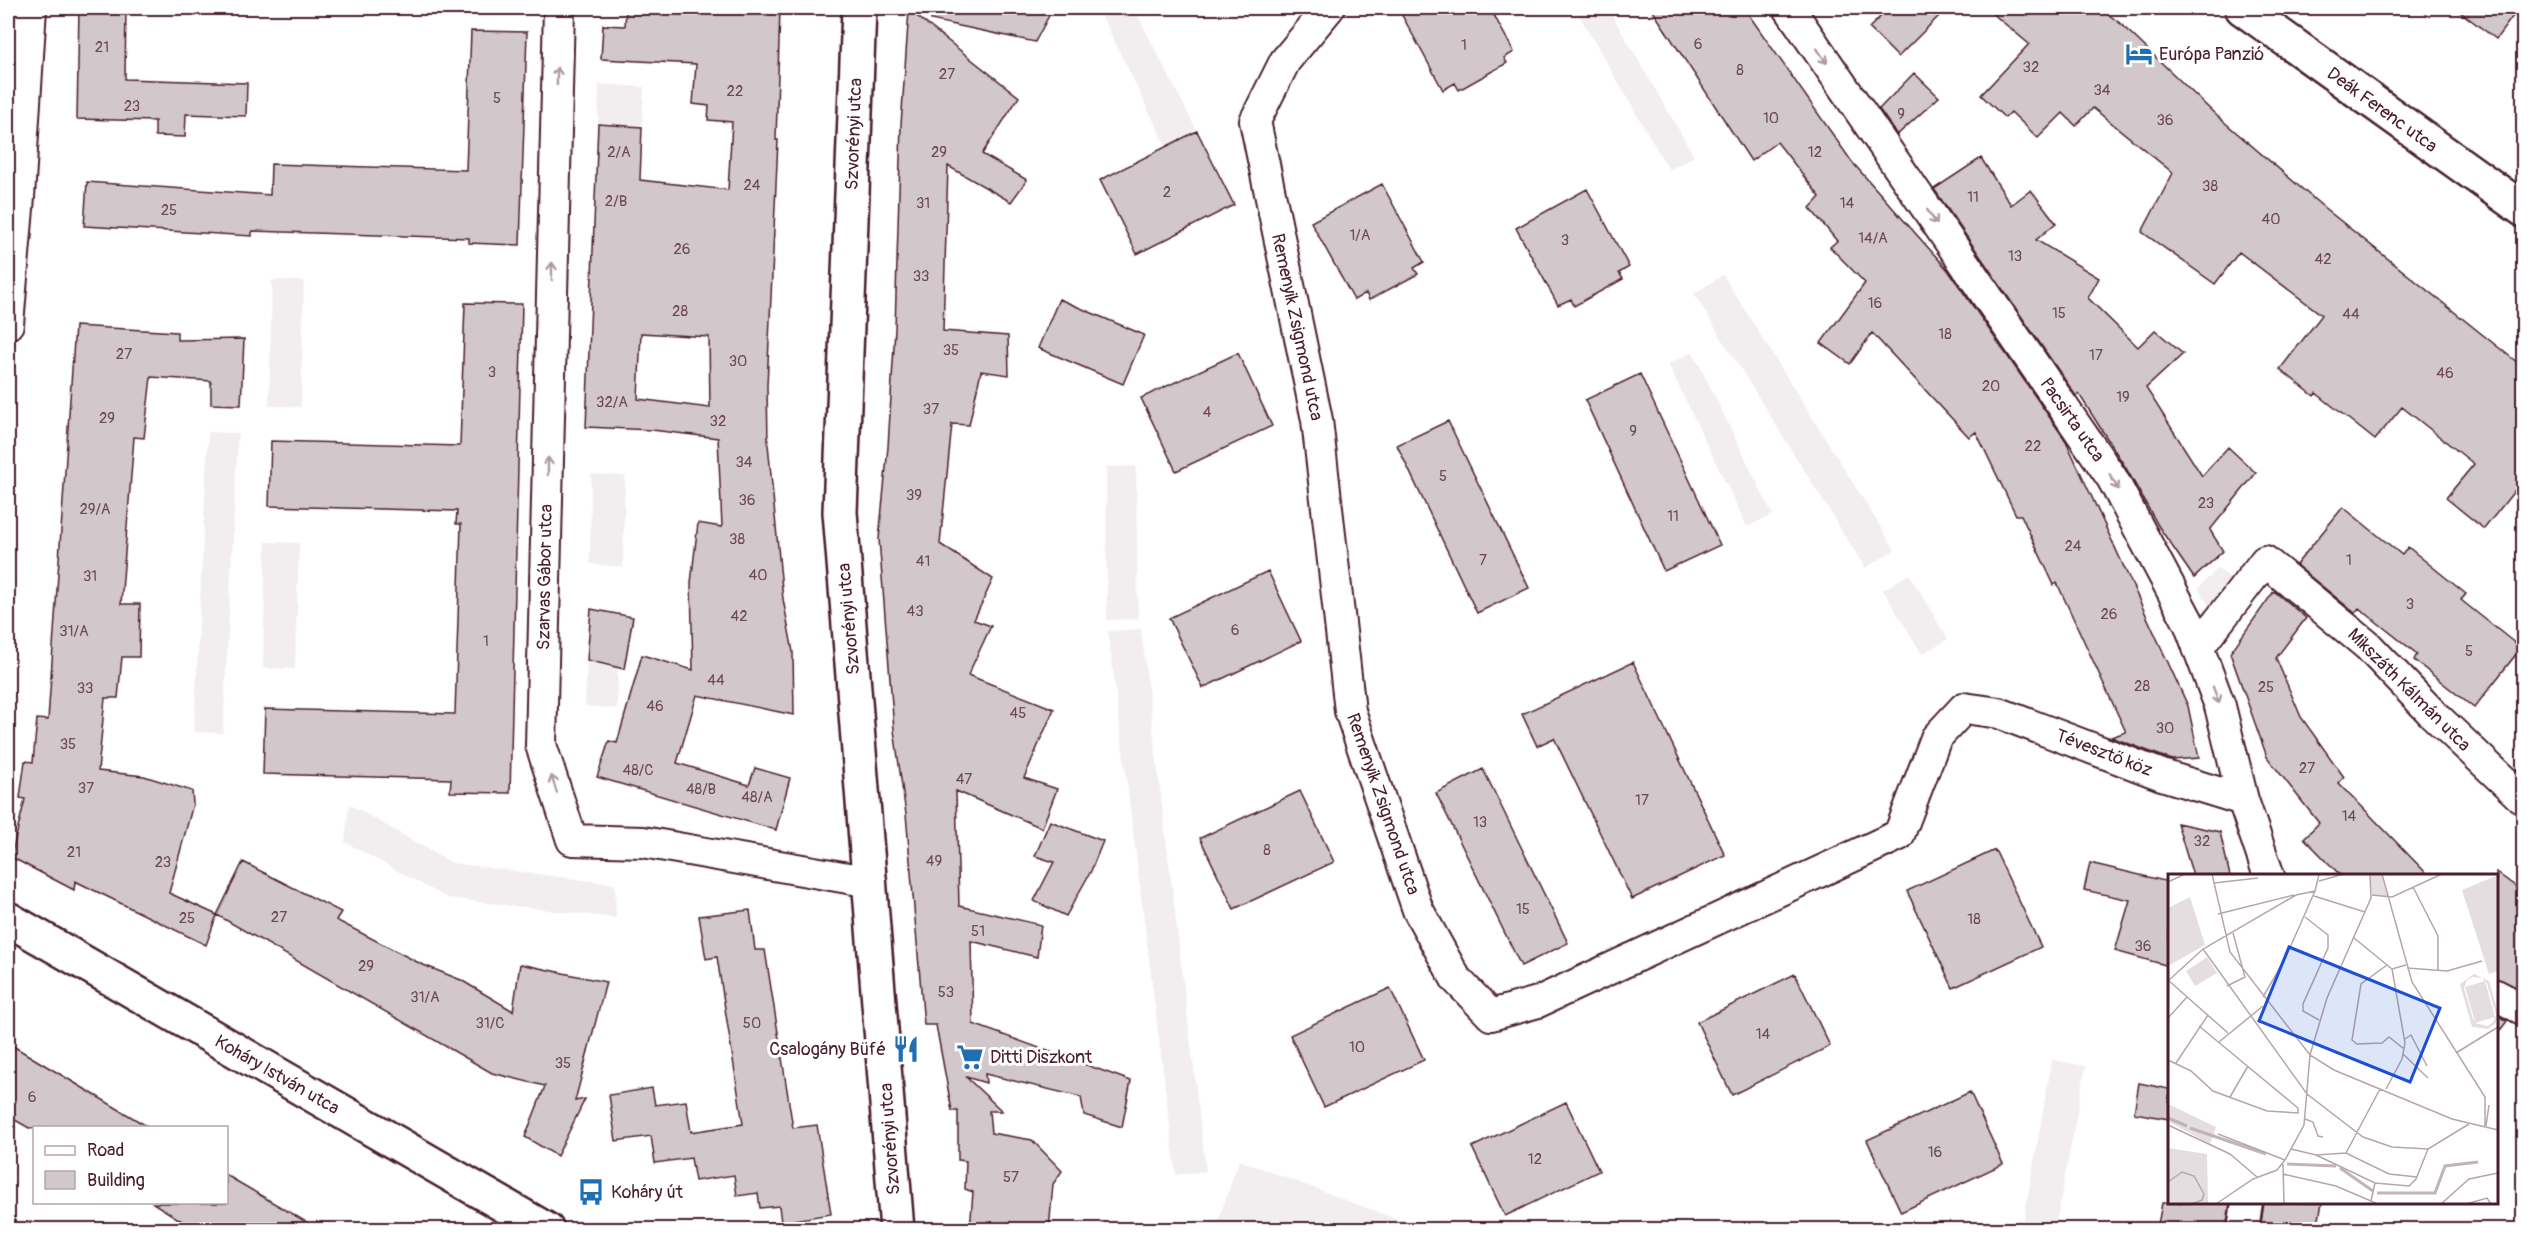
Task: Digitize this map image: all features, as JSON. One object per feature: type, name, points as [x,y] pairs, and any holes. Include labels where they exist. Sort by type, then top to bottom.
[{"type":"street","points":[[8,324],[13,197],[31,8]]},
{"type":"street","name":"Szarvas Gábor utca","points":[[559,8],[541,745],[572,840],[644,842],[871,882]]},
{"type":"street","name":"Szvorényi utca","points":[[859,8],[840,512],[897,1230]]},
{"type":"street","name":"Remenyik Zsigmond utca","points":[[1329,8],[1285,61],[1255,121],[1317,420],[1350,711],[1418,910],[1456,979],[1491,1015],[1538,1002],[1899,836],[1936,738],[1964,708]]},
{"type":"street","name":"Pacsirta utca","points":[[1790,8],[2112,478],[2189,623],[2220,706],[2243,800],[2269,874]]},
{"type":"street","name":"Deák Ferenc utca","points":[[2242,8],[2523,210]]},
{"type":"street","name":"Mikszáth Kálmán utca","points":[[2198,648],[2265,561],[2368,646],[2433,714],[2523,800]]},
{"type":"street","name":"Tévesztő köz","points":[[1964,708],[1999,713],[2162,775],[2243,800]]},
{"type":"street","name":"Koháry István utca","points":[[8,919],[547,1230]]},
{"type":"street","points":[[2498,996],[2523,1010]]},
{"type":"street","points":[[2242,1230],[2247,1204]]},
{"type":"shaded area","points":[[1098,8],[1134,8],[1197,131],[1166,146]]},
{"type":"shaded area","points":[[1575,8],[1608,8],[1694,156],[1669,170]]},
{"type":"shaded area","points":[[599,84],[644,87],[642,127],[598,124]]},
{"type":"shaded area","points":[[1723,275],[1895,550],[1865,568],[1694,294]]},
{"type":"shaded area","points":[[272,280],[304,281],[301,407],[269,406]]},
{"type":"shaded area","points":[[1693,352],[1773,515],[1747,527],[1668,364]]},
{"type":"shaded area","points":[[208,432],[238,433],[223,733],[194,732]]},
{"type":"shaded area","points":[[1136,466],[1138,619],[1107,620],[1106,467]]},
{"type":"shaded area","points":[[591,474],[625,476],[623,567],[590,564]]},
{"type":"shaded area","points":[[266,542],[299,543],[295,669],[263,668]]},
{"type":"shaded area","points":[[2218,568],[2234,582],[2213,611],[2198,588]]},
{"type":"shaded area","points":[[1909,574],[1948,639],[1922,654],[1883,590]]},
{"type":"shaded area","points":[[1141,629],[1206,1171],[1176,1175],[1108,631]]},
{"type":"shaded area","points":[[587,660],[618,667],[617,709],[585,706]]},
{"type":"shaded area","points":[[349,804],[452,863],[615,884],[616,918],[447,898],[345,842]]},
{"type":"shaded area","points":[[2052,1060],[2086,1066],[2055,1229],[2022,1229]]},
{"type":"shaded area","points":[[1239,1160],[1423,1229],[1224,1230],[1216,1227]]},
{"type":"building","points":[[79,8],[126,8],[125,79],[247,83],[246,116],[186,114],[185,137],[155,136],[155,121],[77,119]]},
{"type":"building","points":[[626,8],[780,8],[776,140],[778,140],[767,386],[768,444],[783,599],[793,652],[794,715],[697,695],[677,763],[749,785],[755,768],[790,778],[776,830],[597,777],[609,741],[617,743],[642,655],[693,670],[691,583],[698,523],[722,527],[718,438],[652,430],[586,427],[598,124],[642,127],[640,180],[728,190],[732,122],[708,120],[709,106],[693,104],[696,64],[601,59],[603,25],[625,26]],"holes":[[[641,333],[709,337],[710,408],[638,399]]]},
{"type":"building","points":[[933,8],[1053,8],[1035,42],[931,20]]},
{"type":"building","points":[[1398,8],[1490,8],[1514,52],[1504,58],[1507,63],[1459,90],[1455,83],[1443,90]]},
{"type":"building","points":[[1651,8],[1744,8],[1852,162],[1948,270],[2066,441],[2188,706],[2199,758],[2172,760],[2111,737],[2126,732],[2057,583],[2054,585],[2021,515],[2016,515],[1976,432],[1969,437],[1872,333],[1850,364],[1821,343],[1865,283],[1830,247],[1837,241],[1810,208],[1820,197],[1777,142],[1751,161]]},
{"type":"building","points":[[1889,8],[1947,8],[1898,57],[1869,28]]},
{"type":"building","points":[[1986,8],[2100,8],[2121,24],[2216,115],[2322,206],[2523,367],[2523,480],[2484,529],[2446,498],[2474,464],[2402,407],[2375,440],[2316,393],[2314,396],[2280,369],[2322,315],[2239,252],[2215,284],[2142,232],[2173,173],[2093,108],[2076,126],[2063,113],[2038,138],[2011,112],[2005,118],[1981,95],[2029,44]]},
{"type":"building","points":[[2455,8],[2519,8],[2496,39]]},
{"type":"building","points":[[909,10],[1019,97],[982,154],[1027,180],[1011,202],[948,166],[943,331],[1008,336],[1009,375],[981,371],[969,425],[952,424],[940,544],[993,579],[974,620],[991,626],[968,675],[1054,709],[1024,778],[1057,789],[1042,828],[956,791],[959,906],[1041,925],[1037,957],[971,941],[973,1024],[1131,1081],[1122,1127],[1084,1115],[1081,1097],[985,1074],[986,1083],[966,1077],[1002,1111],[989,1111],[991,1133],[1032,1140],[1062,1171],[1053,1184],[1049,1230],[970,1230],[973,1192],[965,1189],[966,1161],[958,1160],[958,1111],[952,1111],[936,1025],[924,1025],[906,814],[894,730],[879,539],[888,447],[895,329],[901,125]]},
{"type":"building","points":[[471,31],[527,32],[520,245],[469,243],[469,238],[252,231],[252,236],[84,226],[87,182],[270,195],[271,164],[466,170]]},
{"type":"building","points":[[1914,73],[1939,97],[1897,135],[1879,109]]},
{"type":"building","points":[[1197,131],[1234,205],[1137,254],[1100,180]]},
{"type":"building","points":[[1981,158],[2011,205],[2031,190],[2056,223],[2036,240],[2099,278],[2088,298],[2138,347],[2155,330],[2183,354],[2146,388],[2202,476],[2228,447],[2256,473],[2210,530],[2223,551],[2194,578],[2159,527],[2127,470],[2079,394],[2076,396],[1934,189]]},
{"type":"building","points":[[1382,184],[1424,262],[1414,268],[1418,274],[1369,300],[1366,293],[1354,300],[1311,222]]},
{"type":"building","points":[[1587,189],[1629,267],[1619,273],[1623,279],[1574,306],[1571,299],[1558,305],[1516,228]]},
{"type":"building","points":[[1059,299],[1144,335],[1123,384],[1038,348]]},
{"type":"building","points":[[465,303],[522,304],[510,793],[450,792],[451,779],[263,774],[265,709],[455,714],[461,524],[456,524],[457,511],[269,506],[271,441],[460,446]]},
{"type":"building","points":[[75,326],[177,332],[177,340],[244,339],[241,405],[211,404],[211,381],[151,377],[144,438],[134,437],[121,604],[140,604],[139,657],[122,657],[118,698],[105,698],[98,771],[144,776],[192,791],[193,804],[169,893],[217,915],[206,945],[75,881],[74,890],[11,857],[25,799],[20,798],[25,761],[33,762],[37,719],[48,720]]},
{"type":"building","points":[[1238,353],[1272,426],[1176,471],[1141,398]]},
{"type":"building","points":[[1640,374],[1720,545],[1664,571],[1585,400]]},
{"type":"building","points":[[1448,421],[1529,588],[1477,613],[1397,445]]},
{"type":"building","points":[[2343,507],[2402,555],[2408,547],[2466,594],[2461,600],[2521,648],[2474,708],[2414,660],[2417,654],[2359,608],[2355,613],[2296,565]]},
{"type":"building","points":[[1268,571],[1301,641],[1203,688],[1169,618]]},
{"type":"building","points":[[2274,591],[2306,618],[2276,658],[2301,717],[2344,777],[2339,783],[2427,874],[2339,874],[2304,838],[2319,823],[2267,757],[2230,653]]},
{"type":"building","points":[[591,609],[633,617],[624,669],[587,660]]},
{"type":"building","points":[[1633,662],[1725,855],[1632,899],[1554,738],[1537,746],[1522,714]]},
{"type":"building","points":[[1483,769],[1568,943],[1521,966],[1436,793]]},
{"type":"building","points":[[1300,791],[1334,862],[1234,909],[1200,838]]},
{"type":"building","points":[[1050,821],[1103,841],[1091,871],[1066,916],[1034,901],[1054,862],[1035,856]]},
{"type":"building","points":[[2177,823],[2220,832],[2230,874],[2192,874]]},
{"type":"building","points":[[1995,850],[2041,947],[1953,988],[1907,891]]},
{"type":"building","points":[[243,862],[341,912],[336,920],[421,964],[461,980],[513,1011],[520,964],[606,982],[575,1101],[585,1099],[557,1156],[525,1137],[545,1086],[492,1073],[217,915]]},
{"type":"building","points":[[2090,863],[2168,882],[2168,966],[2115,951],[2130,900],[2084,890]]},
{"type":"building","points":[[2496,872],[2523,892],[2523,990],[2498,979],[2498,874]]},
{"type":"building","points":[[750,910],[755,950],[765,950],[793,1128],[817,1125],[831,1214],[781,1222],[779,1206],[760,1208],[758,1193],[737,1196],[734,1175],[695,1181],[691,1158],[655,1163],[651,1136],[616,1141],[609,1095],[652,1088],[655,1105],[686,1101],[691,1132],[743,1124],[717,957],[706,959],[699,916]]},
{"type":"building","points":[[1795,974],[1830,1046],[1732,1095],[1697,1022]]},
{"type":"building","points":[[1390,988],[1424,1060],[1324,1107],[1290,1035]]},
{"type":"building","points":[[2498,1016],[2507,1021],[2498,1033]]},
{"type":"building","points":[[8,1043],[147,1126],[33,1126],[29,1128],[8,1116]]},
{"type":"building","points":[[2139,1083],[2168,1089],[2168,1119],[2134,1113]]},
{"type":"building","points":[[1970,1092],[2003,1164],[1901,1212],[1867,1140]]},
{"type":"building","points":[[1566,1102],[1599,1171],[1505,1216],[1472,1147]]},
{"type":"building","points":[[228,1176],[320,1230],[196,1230],[155,1204],[228,1204]]},
{"type":"building","points":[[2162,1203],[2230,1204],[2226,1230],[2157,1230]]},
{"type":"building","points":[[2264,1204],[2322,1204],[2317,1230],[2260,1230]]},
{"type":"place","name":"Európa Panzió","points":[[2139,54]]},
{"type":"place","name":"Csalogány Büfé","points":[[906,1049]]},
{"type":"place","name":"Ditti Diszkont","points":[[970,1057]]},
{"type":"place","name":"Koháry út","points":[[591,1192]]}]
